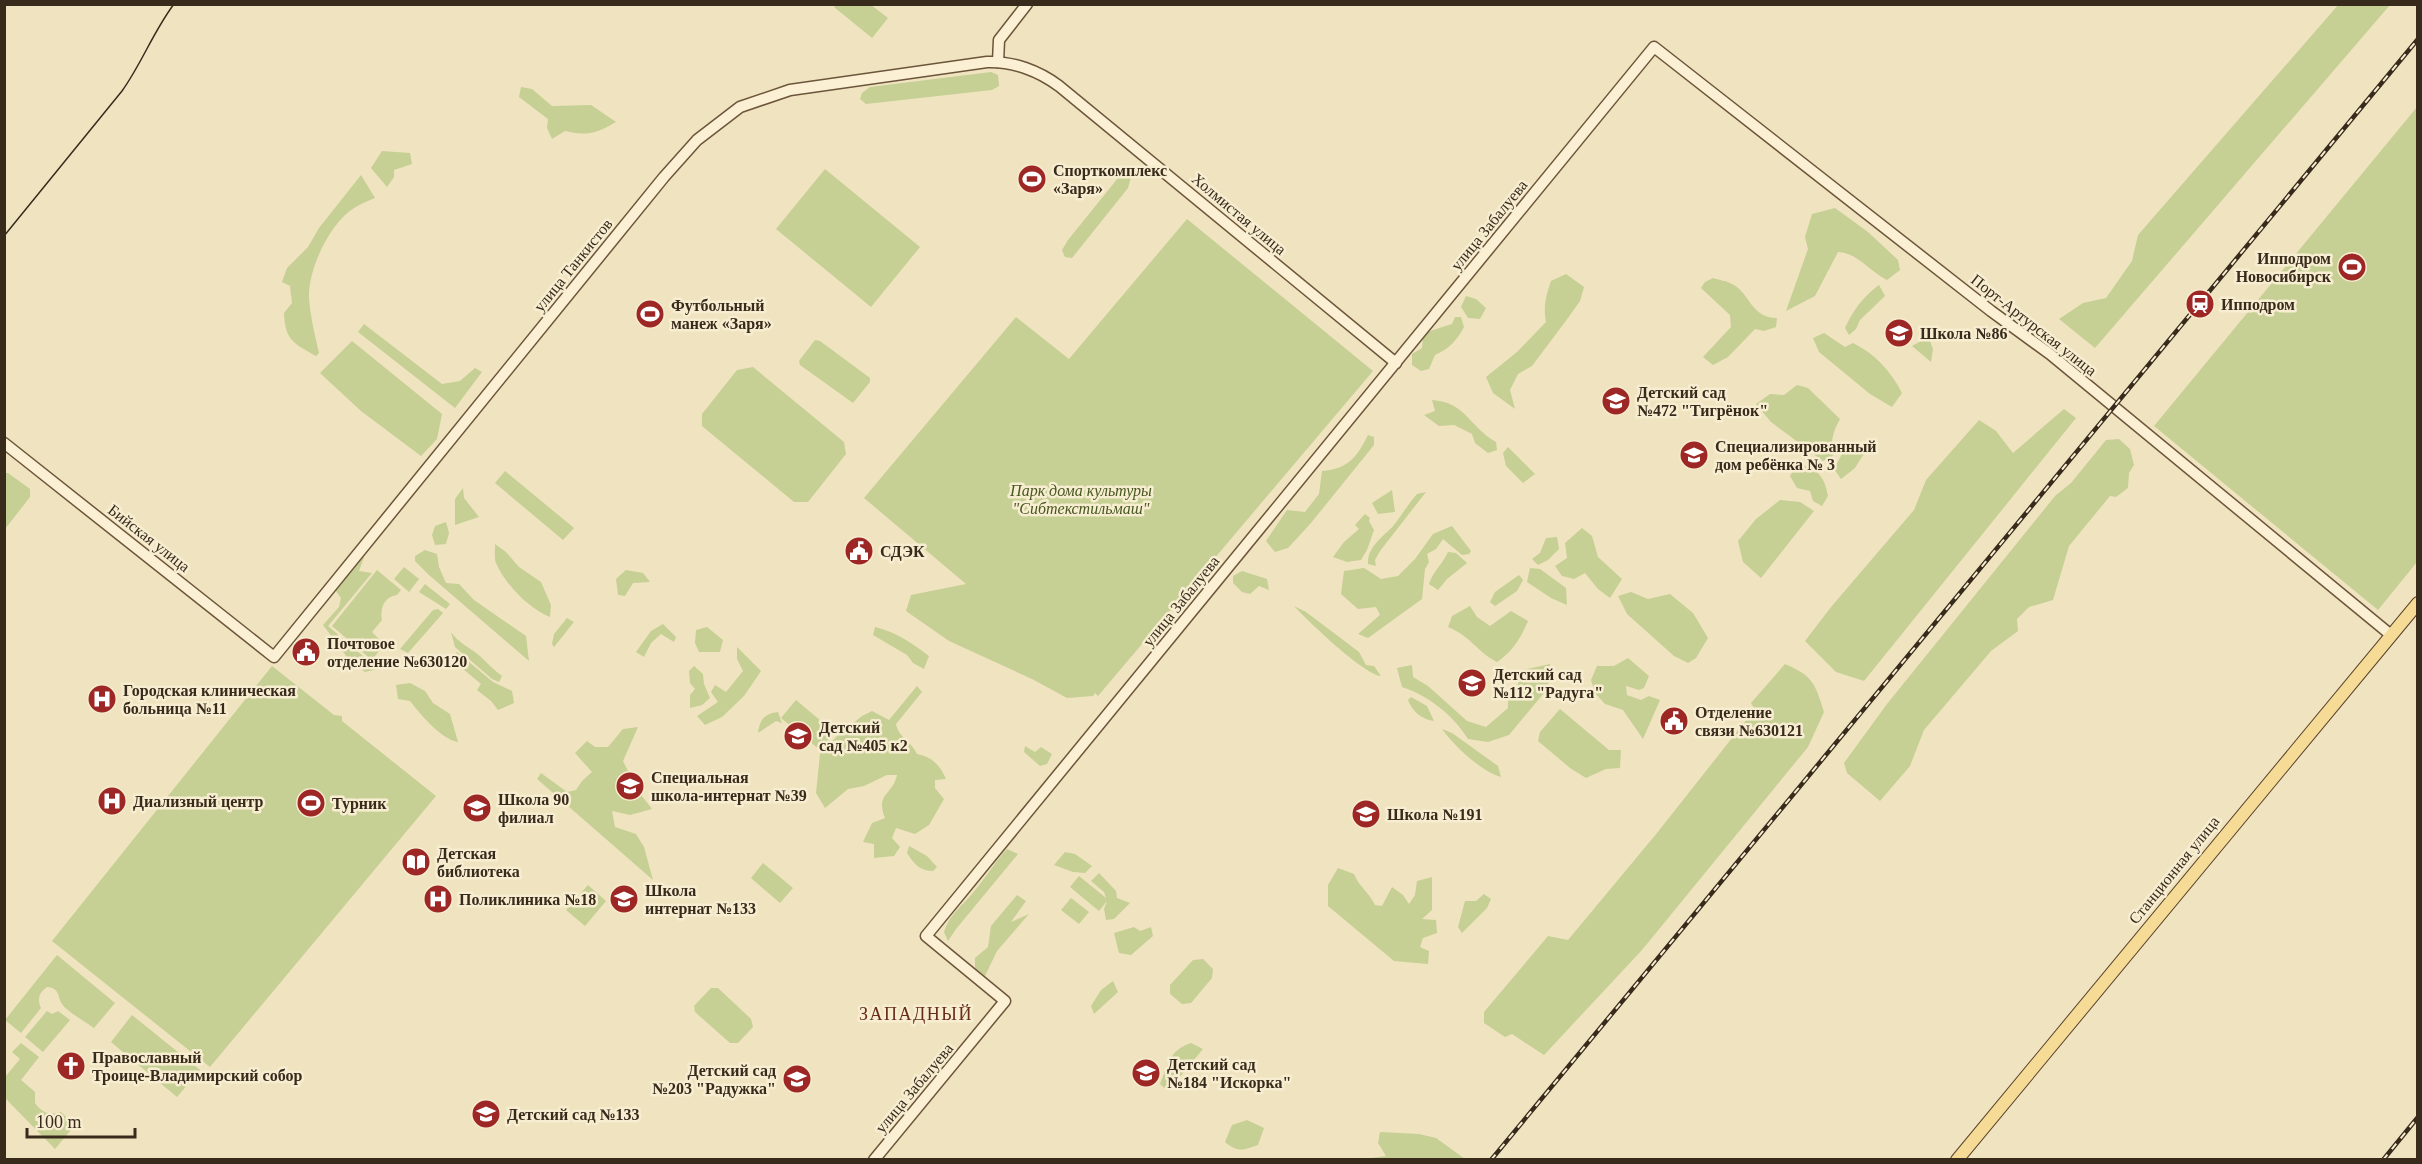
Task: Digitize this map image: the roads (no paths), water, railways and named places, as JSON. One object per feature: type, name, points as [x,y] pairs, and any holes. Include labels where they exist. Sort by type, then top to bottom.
[{"type":"main road","name":"Станционная улица","points":[[1957,1160],[2418,603]]},
{"type":"street","points":[[998,62],[999,40],[1027,4]]},
{"type":"street","name":"улица Забалуева","points":[[874,1160],[1005,1001],[926,936],[1654,47]]},
{"type":"street","name":"Порт-Артурская улица","points":[[1654,47],[1991,311],[2050,354],[2391,634]]},
{"type":"street","name":"Холмистая улица","points":[[998,62],[1044,75],[1059,86],[1396,363]]},
{"type":"street","name":"улица Танкистов","points":[[274,657],[664,177],[697,140],[740,107],[790,90],[998,62]]},
{"type":"street","name":"Бийская улица","points":[[4,443],[274,657]]},
{"type":"tram line","points":[[4,236],[122,91],[174,4]]},
{"type":"railway","points":[[1491,1160],[2418,39]]},
{"type":"railway","points":[[2383,1160],[2418,1117]]},
{"type":"place","name":"Спорткомплекс «Заря»","points":[[1032,179]]},
{"type":"place","name":"Ипподром Новосибирск","points":[[2352,267]]},
{"type":"place","name":"Ипподром","points":[[2200,304]]},
{"type":"place","name":"Футбольный манеж «Заря»","points":[[650,314]]},
{"type":"place","name":"Школа №86","points":[[1899,333]]},
{"type":"place","name":"Детский сад №472 \"Тигрёнок\"","points":[[1616,401]]},
{"type":"place","name":"Специализированный дом ребёнка № 3","points":[[1694,455]]},
{"type":"place","name":"СДЭК","points":[[859,551]]},
{"type":"place","name":"Почтовое отделение №630120","points":[[306,652]]},
{"type":"place","name":"Детский сад №112 \"Радуга\"","points":[[1472,683]]},
{"type":"place","name":"Городская клиническая больница №11","points":[[102,699]]},
{"type":"place","name":"Отделение связи №630121","points":[[1674,721]]},
{"type":"place","name":"Детский сад №405 к2","points":[[798,736]]},
{"type":"place","name":"Специальная школа-интернат №39","points":[[630,786]]},
{"type":"place","name":"Диализный центр","points":[[112,801]]},
{"type":"place","name":"Турник","points":[[311,803]]},
{"type":"place","name":"Школа 90 филиал","points":[[477,808]]},
{"type":"place","name":"Школа №191","points":[[1366,814]]},
{"type":"place","name":"Детская библиотека","points":[[416,862]]},
{"type":"place","name":"Поликлиника №18","points":[[438,899]]},
{"type":"place","name":"Школа интернат №133","points":[[624,899]]},
{"type":"place","name":"Православный Троице-Владимирский собор","points":[[71,1066]]},
{"type":"place","name":"Детский сад №184 \"Искорка\"","points":[[1146,1073]]},
{"type":"place","name":"Детский сад №203 \"Радужка\"","points":[[797,1079]]},
{"type":"place","name":"Детский сад №133","points":[[486,1114]]},
{"type":"district","name":"ЗАПАДНЫЙ","points":[[916,1014]]},
{"type":"park label","name":"Парк дома культуры \"Сибтекстильмаш\"","points":[[1081,499]]}]
